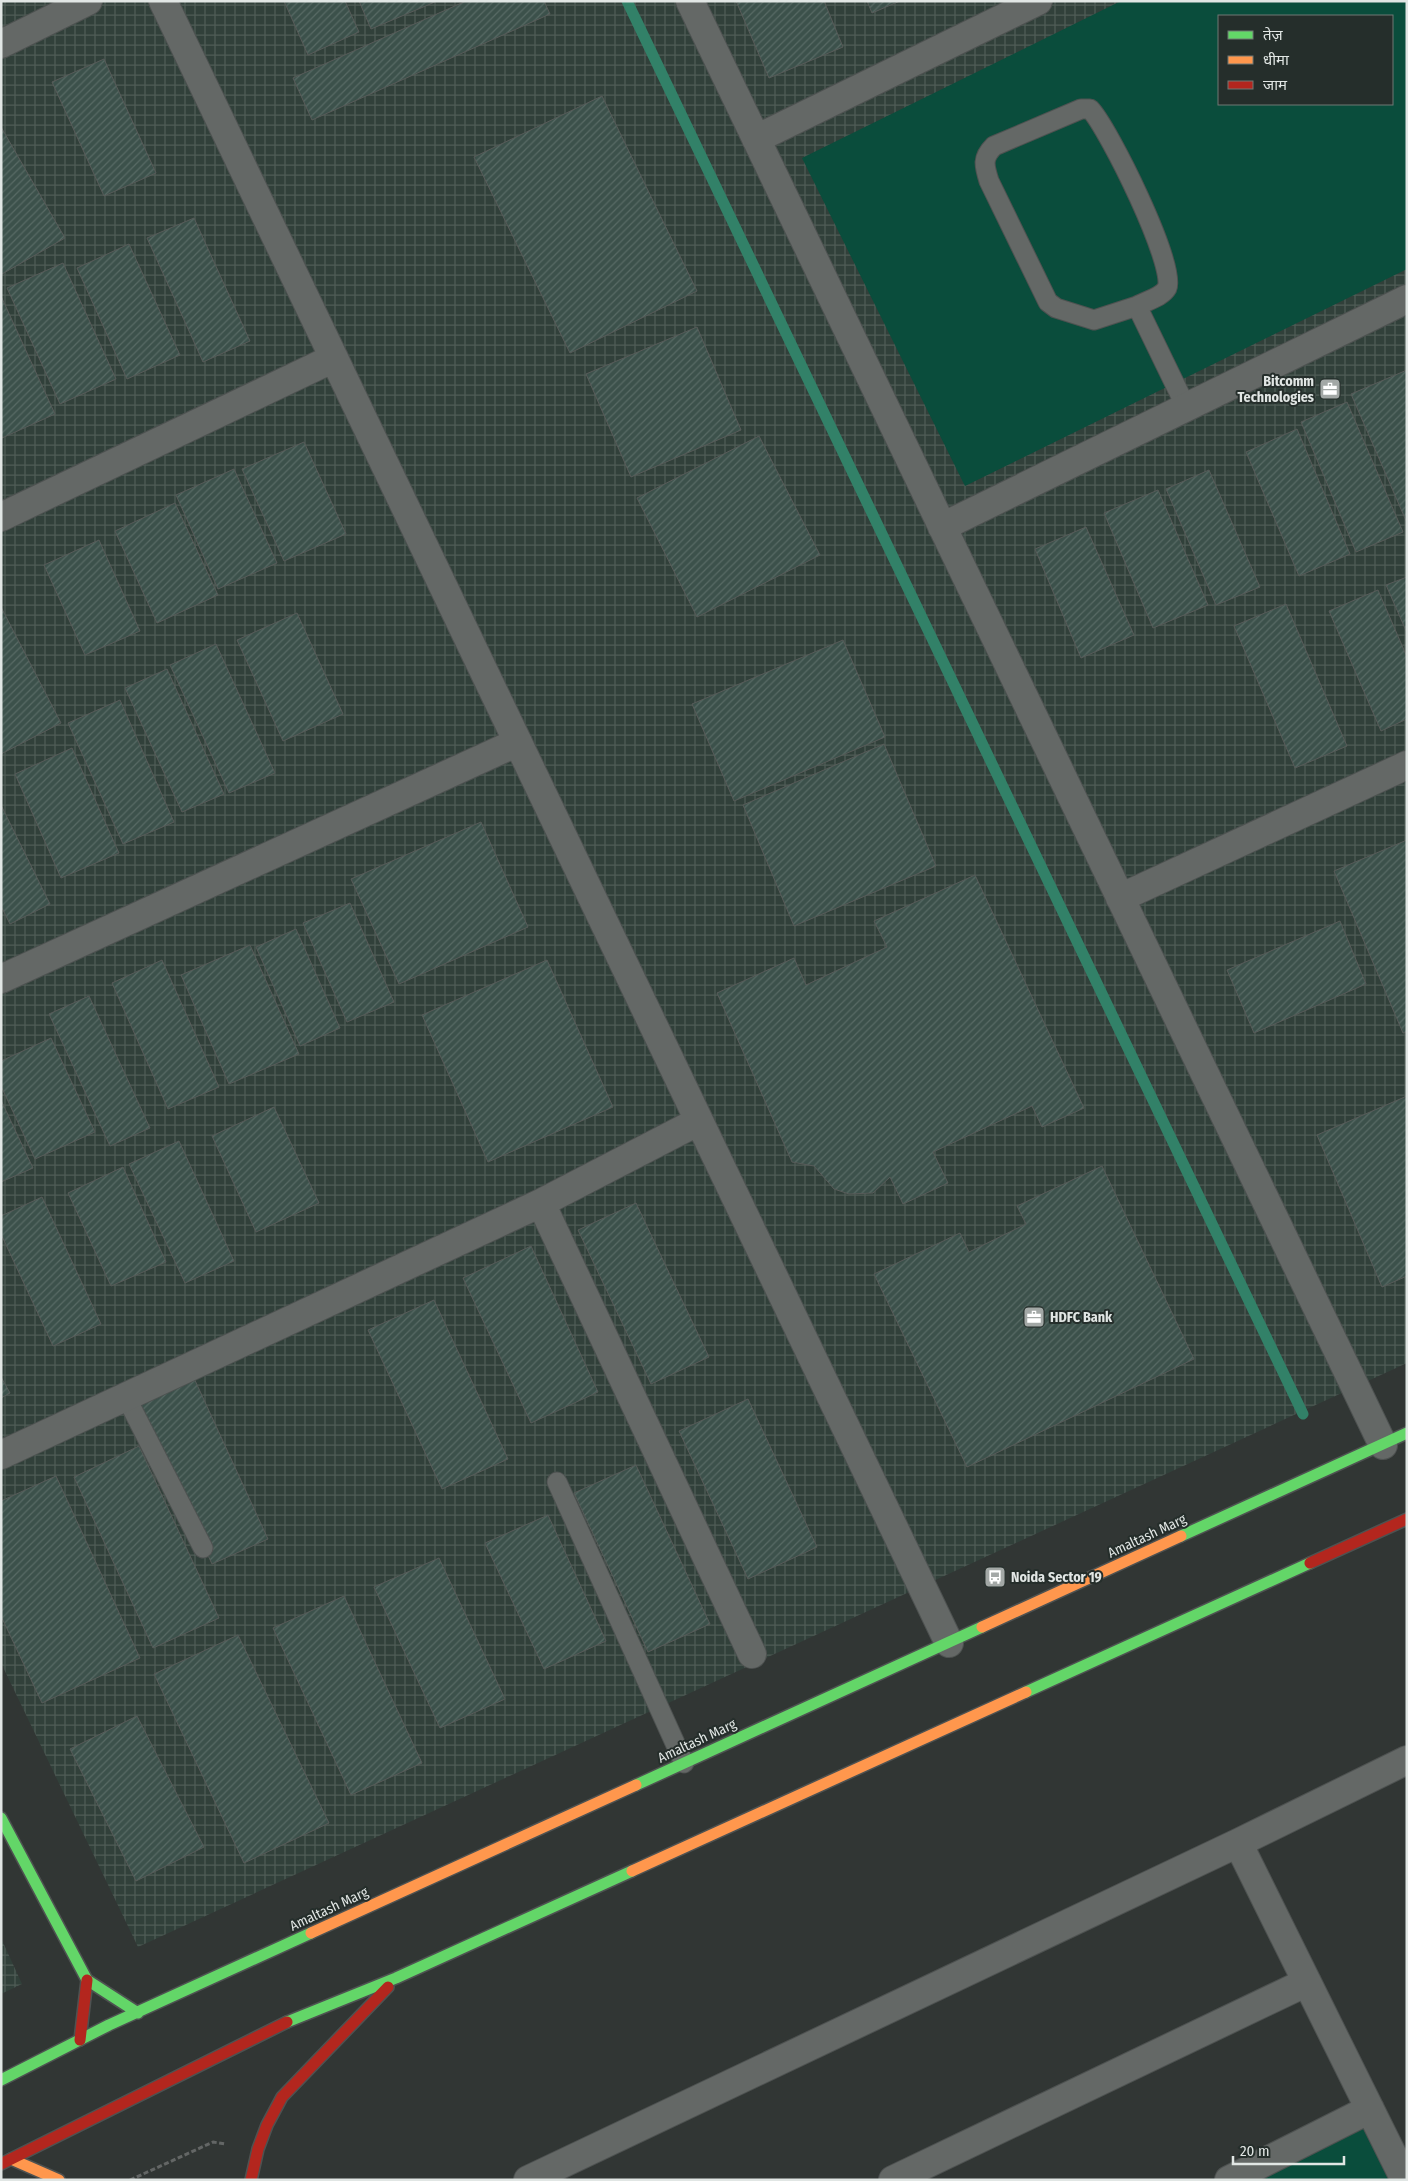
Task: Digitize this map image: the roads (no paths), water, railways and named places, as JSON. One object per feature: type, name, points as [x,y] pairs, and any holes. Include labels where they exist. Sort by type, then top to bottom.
[{"type":"main road","name":"Amaltash Marg","points":[[1,2080],[138,2012],[1407,1433]]},
{"type":"main road","points":[[6,2161],[165,2084],[266,2031],[396,1978],[1407,1519]]},
{"type":"main road","points":[[1,1818],[76,1963],[88,1980],[138,2012]]},
{"type":"main road","points":[[251,2180],[258,2149],[267,2125],[282,2096],[396,1978]]},
{"type":"main road","points":[[80,2040],[88,1980]]},
{"type":"main road","points":[[6,2161],[59,2180]]},
{"type":"street","points":[[1,44],[88,1]]},
{"type":"street","points":[[163,1],[949,1643]]},
{"type":"street","points":[[690,1],[1383,1445]]},
{"type":"street","points":[[756,139],[1038,1]]},
{"type":"street","points":[[942,527],[1407,299]]},
{"type":"street","points":[[1,517],[334,358]]},
{"type":"street","points":[[1,979],[518,742]]},
{"type":"street","points":[[1120,898],[1407,765]]},
{"type":"street","points":[[1,1455],[125,1395],[541,1203],[699,1121]]},
{"type":"street","points":[[541,1203],[752,1654]]},
{"type":"street","points":[[541,2177],[1407,1760]]},
{"type":"street","points":[[1238,1843],[1405,2180]]},
{"type":"street","points":[[893,2180],[1307,1982]]},
{"type":"street","points":[[1229,2180],[1370,2109]]},
{"type":"lane","points":[[1081,109],[1090,109],[1098,118],[1123,163],[1145,213],[1168,278],[1167,288],[1160,294],[1137,306],[1094,320],[1056,308],[1048,302],[989,181],[984,164],[986,155],[994,146],[1081,109]]},
{"type":"lane","points":[[1137,306],[1186,407]]},
{"type":"lane","points":[[125,1395],[203,1548]]},
{"type":"lane","points":[[556,1482],[684,1763]]},
{"type":"waterway","points":[[627,1],[1303,1414]]},
{"type":"place","name":"Bitcomm Technologies","points":[[1330,389]]},
{"type":"place","name":"HDFC Bank","points":[[1034,1317]]},
{"type":"place","name":"Noida Sector 19","points":[[995,1577]]}]
